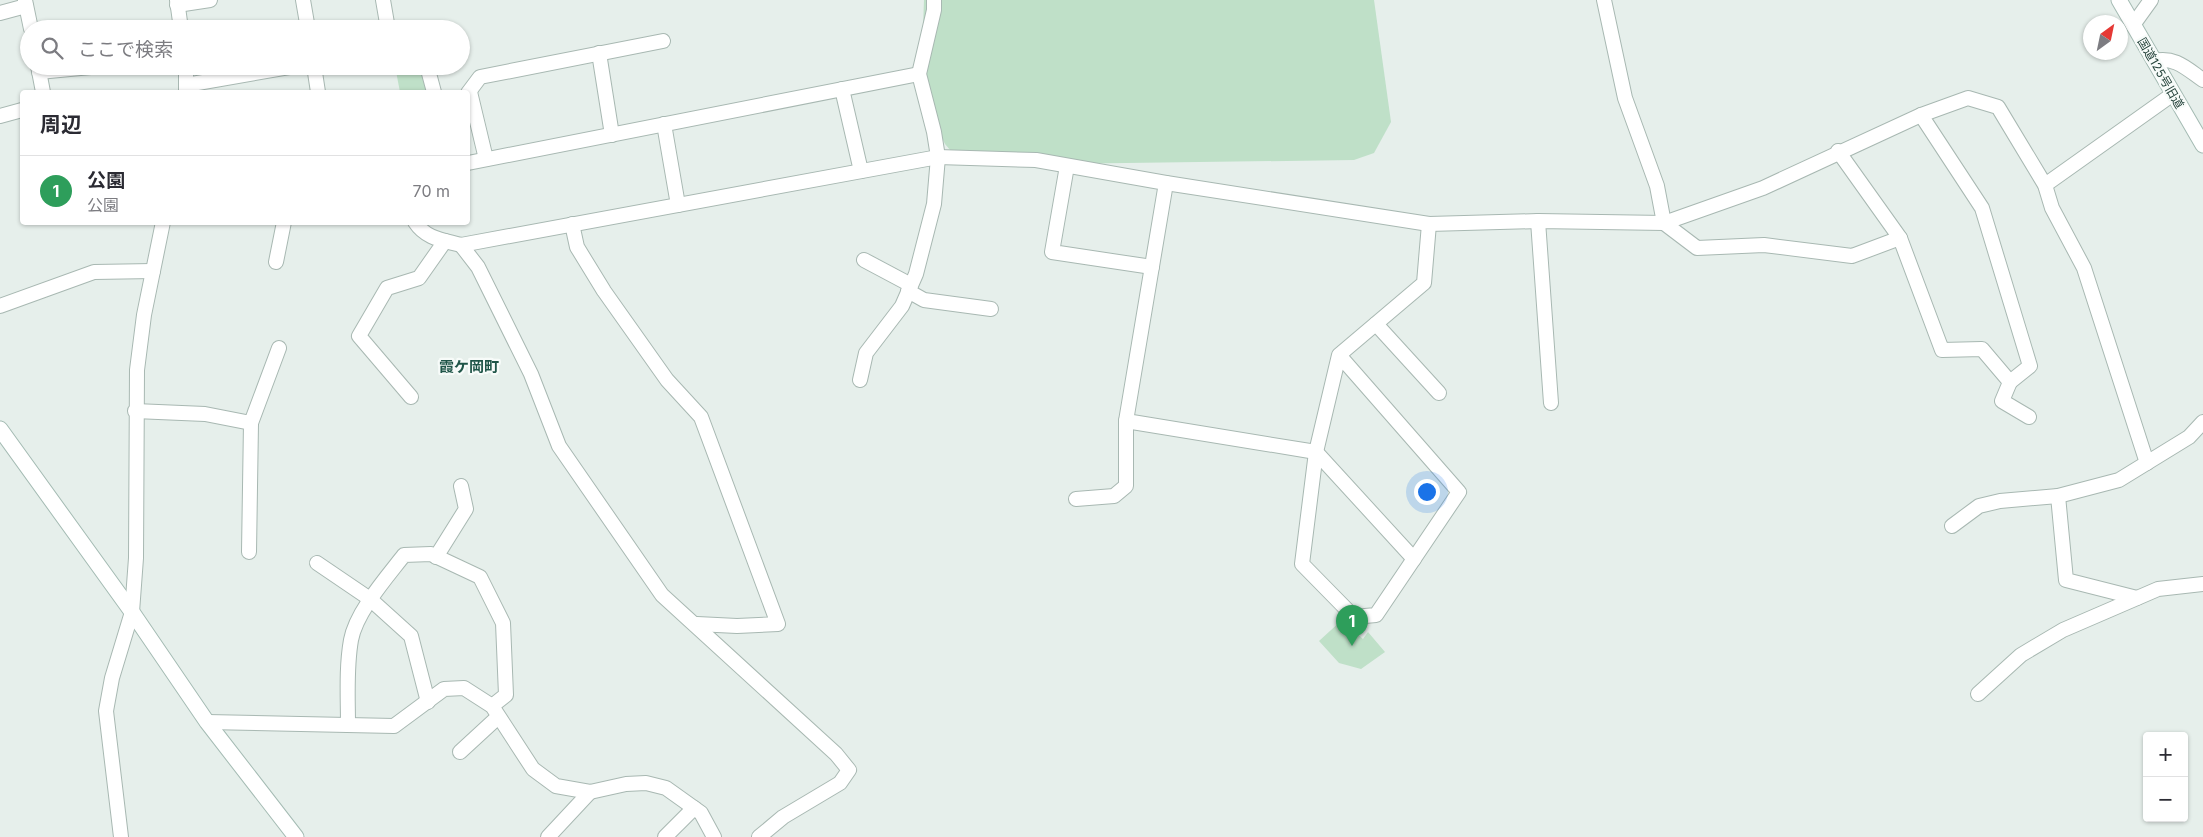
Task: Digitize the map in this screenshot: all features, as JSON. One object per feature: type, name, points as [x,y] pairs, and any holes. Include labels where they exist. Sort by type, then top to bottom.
[{"type":"street","points":[[180,20],[177,3],[210,0]]},
{"type":"street","points":[[303,0],[306,20]]},
{"type":"street","points":[[383,0],[386,20]]},
{"type":"street","points":[[860,380],[866,353],[902,306],[910,288],[934,204],[938,157],[934,132],[919,74],[934,10],[934,0]]},
{"type":"street","points":[[1604,0],[1625,98],[1657,186],[1664,223],[1697,248],[1764,244],[1852,256],[1900,238]]},
{"type":"street","name":"国道125号旧道","points":[[2118,0],[2203,145]]},
{"type":"street","points":[[2133,26],[2151,0]]},
{"type":"street","points":[[0,13],[26,3],[29,20]]},
{"type":"street","points":[[470,91],[480,77],[663,41]]},
{"type":"street","points":[[599,53],[612,135]]},
{"type":"street","points":[[2154,61],[2164,58],[2176,61],[2203,80]]},
{"type":"street","points":[[470,163],[919,74]]},
{"type":"street","points":[[39,75],[43,90]]},
{"type":"street","points":[[186,75],[186,89],[252,75]]},
{"type":"street","points":[[315,75],[318,90]]},
{"type":"street","points":[[429,75],[433,90]]},
{"type":"street","points":[[842,89],[861,171]]},
{"type":"street","points":[[2045,185],[2173,94]]},
{"type":"street","points":[[470,96],[486,160]]},
{"type":"street","points":[[417,225],[421,231],[431,238],[461,245],[938,157],[1036,160],[1166,183],[1430,224],[1538,221],[1664,223],[1763,188],[1921,115],[1968,98],[1998,107],[2045,185],[2052,208],[2084,268],[2147,463]]},
{"type":"street","points":[[0,116],[20,111]]},
{"type":"street","points":[[1921,115],[1982,208],[2030,366],[2010,382],[2002,401],[2030,417]]},
{"type":"street","points":[[664,124],[678,205]]},
{"type":"street","points":[[1838,152],[1900,238],[1942,350],[1982,349],[2010,382]]},
{"type":"street","points":[[1067,166],[1052,252],[1152,267]]},
{"type":"street","points":[[1076,499],[1114,496],[1126,486],[1126,422],[1166,183]]},
{"type":"street","points":[[1538,221],[1551,403]]},
{"type":"street","points":[[572,224],[577,247],[604,290],[667,380],[701,417],[778,624],[737,626],[697,624]]},
{"type":"street","points":[[1339,355],[1459,492],[1376,614],[1354,617],[1302,564],[1316,452],[1339,355],[1424,283],[1430,224]]},
{"type":"street","points":[[121,837],[106,711],[112,678],[132,612],[136,549],[135,411],[137,370],[162,225]]},
{"type":"street","points":[[276,262],[283,225]]},
{"type":"street","points":[[411,397],[359,336],[387,288],[419,278],[445,241]]},
{"type":"street","points":[[461,245],[478,267],[531,374],[559,446],[662,595],[697,624],[751,677],[836,754],[849,770],[840,783],[783,817],[759,837]]},
{"type":"street","points":[[864,260],[910,288],[924,300],[991,308]]},
{"type":"street","points":[[0,306],[94,272],[153,271]]},
{"type":"street","points":[[1376,324],[1439,393]]},
{"type":"street","points":[[249,552],[251,423],[279,348]]},
{"type":"street","points":[[135,411],[205,414],[251,423]]},
{"type":"street","points":[[1126,422],[1316,452],[1414,559]]},
{"type":"street","points":[[1952,526],[1978,506],[2000,501],[2058,496],[2120,480],[2189,436],[2203,422]]},
{"type":"street","points":[[0,429],[132,612],[207,722],[296,837]]},
{"type":"street","points":[[436,557],[466,509],[461,486]]},
{"type":"street","points":[[2058,496],[2066,580],[2137,598]]},
{"type":"street","points":[[348,725],[348,674],[351,638],[370,599],[404,555],[430,554],[480,577],[503,623],[506,695],[495,712],[460,752]]},
{"type":"street","points":[[317,563],[370,599],[411,636],[428,702]]},
{"type":"street","points":[[1978,694],[2021,655],[2062,630],[2158,589],[2203,584]]},
{"type":"street","points":[[207,722],[394,726],[444,690],[464,688],[495,712],[533,769],[556,786],[590,792],[626,784],[646,783],[666,788],[701,813],[714,837]]},
{"type":"street","points":[[548,837],[590,792]]},
{"type":"street","points":[[665,837],[694,808]]},
{"type":"green space","points":[[924,0],[1374,0],[1391,122],[1374,153],[1354,160],[985,165],[956,157],[945,144],[936,126],[922,56]]},
{"type":"green space","points":[[397,75],[426,75],[430,90],[400,90]]},
{"type":"green space","points":[[1342,620],[1363,639],[1368,632],[1385,652],[1361,669],[1339,663],[1319,641]]},
{"type":"place","name":"公園","points":[[1352,646]]},
{"type":"district","name":"霞ケ岡町","points":[[469,366]]}]
